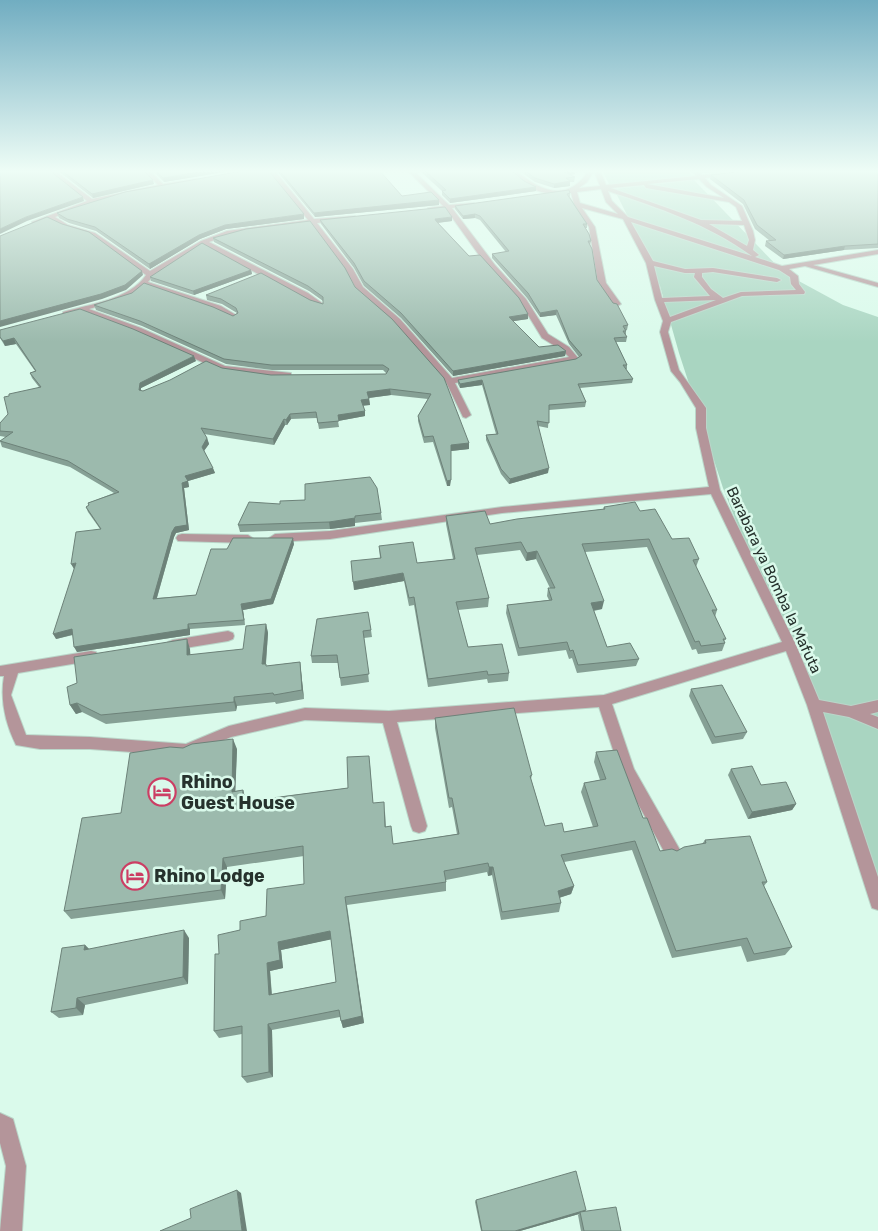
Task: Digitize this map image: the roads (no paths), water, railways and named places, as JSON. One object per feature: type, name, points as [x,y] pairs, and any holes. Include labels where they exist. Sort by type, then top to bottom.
[{"type":"street","points":[[71,227],[93,234],[150,274]]},
{"type":"street","points":[[58,316],[84,310],[130,294],[144,283],[150,274],[203,242],[229,232],[255,227]]},
{"type":"street","points":[[317,227],[350,271],[360,288],[397,321],[450,380],[466,415]]},
{"type":"street","points":[[450,380],[575,358],[566,349],[545,336],[523,301],[492,266],[463,227]]},
{"type":"street","points":[[592,227],[602,283],[616,304]]},
{"type":"street","name":"Barabara ya Bomba la Mafuta","points":[[631,227],[650,263],[659,300],[667,321],[664,332],[675,371],[684,381],[701,408],[701,428],[715,490],[790,645],[814,705],[878,902]]},
{"type":"street","points":[[656,227],[782,268],[794,276],[795,284],[800,292],[741,294]]},
{"type":"street","points":[[708,227],[749,250],[765,263]]},
{"type":"street","points":[[748,227],[752,240],[749,250]]},
{"type":"street","points":[[203,242],[222,250],[238,261],[305,295],[319,305]]},
{"type":"street","points":[[718,247],[734,246],[736,242]]},
{"type":"street","points":[[782,268],[878,252]]},
{"type":"street","points":[[650,263],[685,271],[713,270],[777,280]]},
{"type":"street","points":[[804,265],[878,285]]},
{"type":"street","points":[[667,321],[777,280],[782,276],[782,268]]},
{"type":"street","points":[[699,271],[698,277],[708,291],[717,298]]},
{"type":"street","points":[[254,277],[262,274]]},
{"type":"street","points":[[144,283],[200,298],[233,317]]},
{"type":"street","points":[[659,300],[729,299]]},
{"type":"street","points":[[84,310],[138,330],[203,363],[222,368],[272,375],[300,375]]},
{"type":"street","points":[[182,538],[263,539],[330,535],[502,510],[715,490]]},
{"type":"street","points":[[158,647],[228,636]]},
{"type":"street","points":[[105,654],[6,669],[4,694],[20,741],[90,743],[187,750],[229,732],[306,714],[389,717],[604,701],[790,645]]},
{"type":"street","points":[[604,701],[627,771],[672,850]]},
{"type":"street","points":[[814,705],[851,712],[878,723]]},
{"type":"street","points":[[851,712],[878,706]]},
{"type":"street","points":[[389,717],[419,826]]},
{"type":"street","points":[[0,1123],[6,1126],[16,1166],[11,1231]]},
{"type":"place","name":"Rhino Guest House","points":[[162,792]]},
{"type":"place","name":"Rhino Lodge","points":[[135,876]]}]
